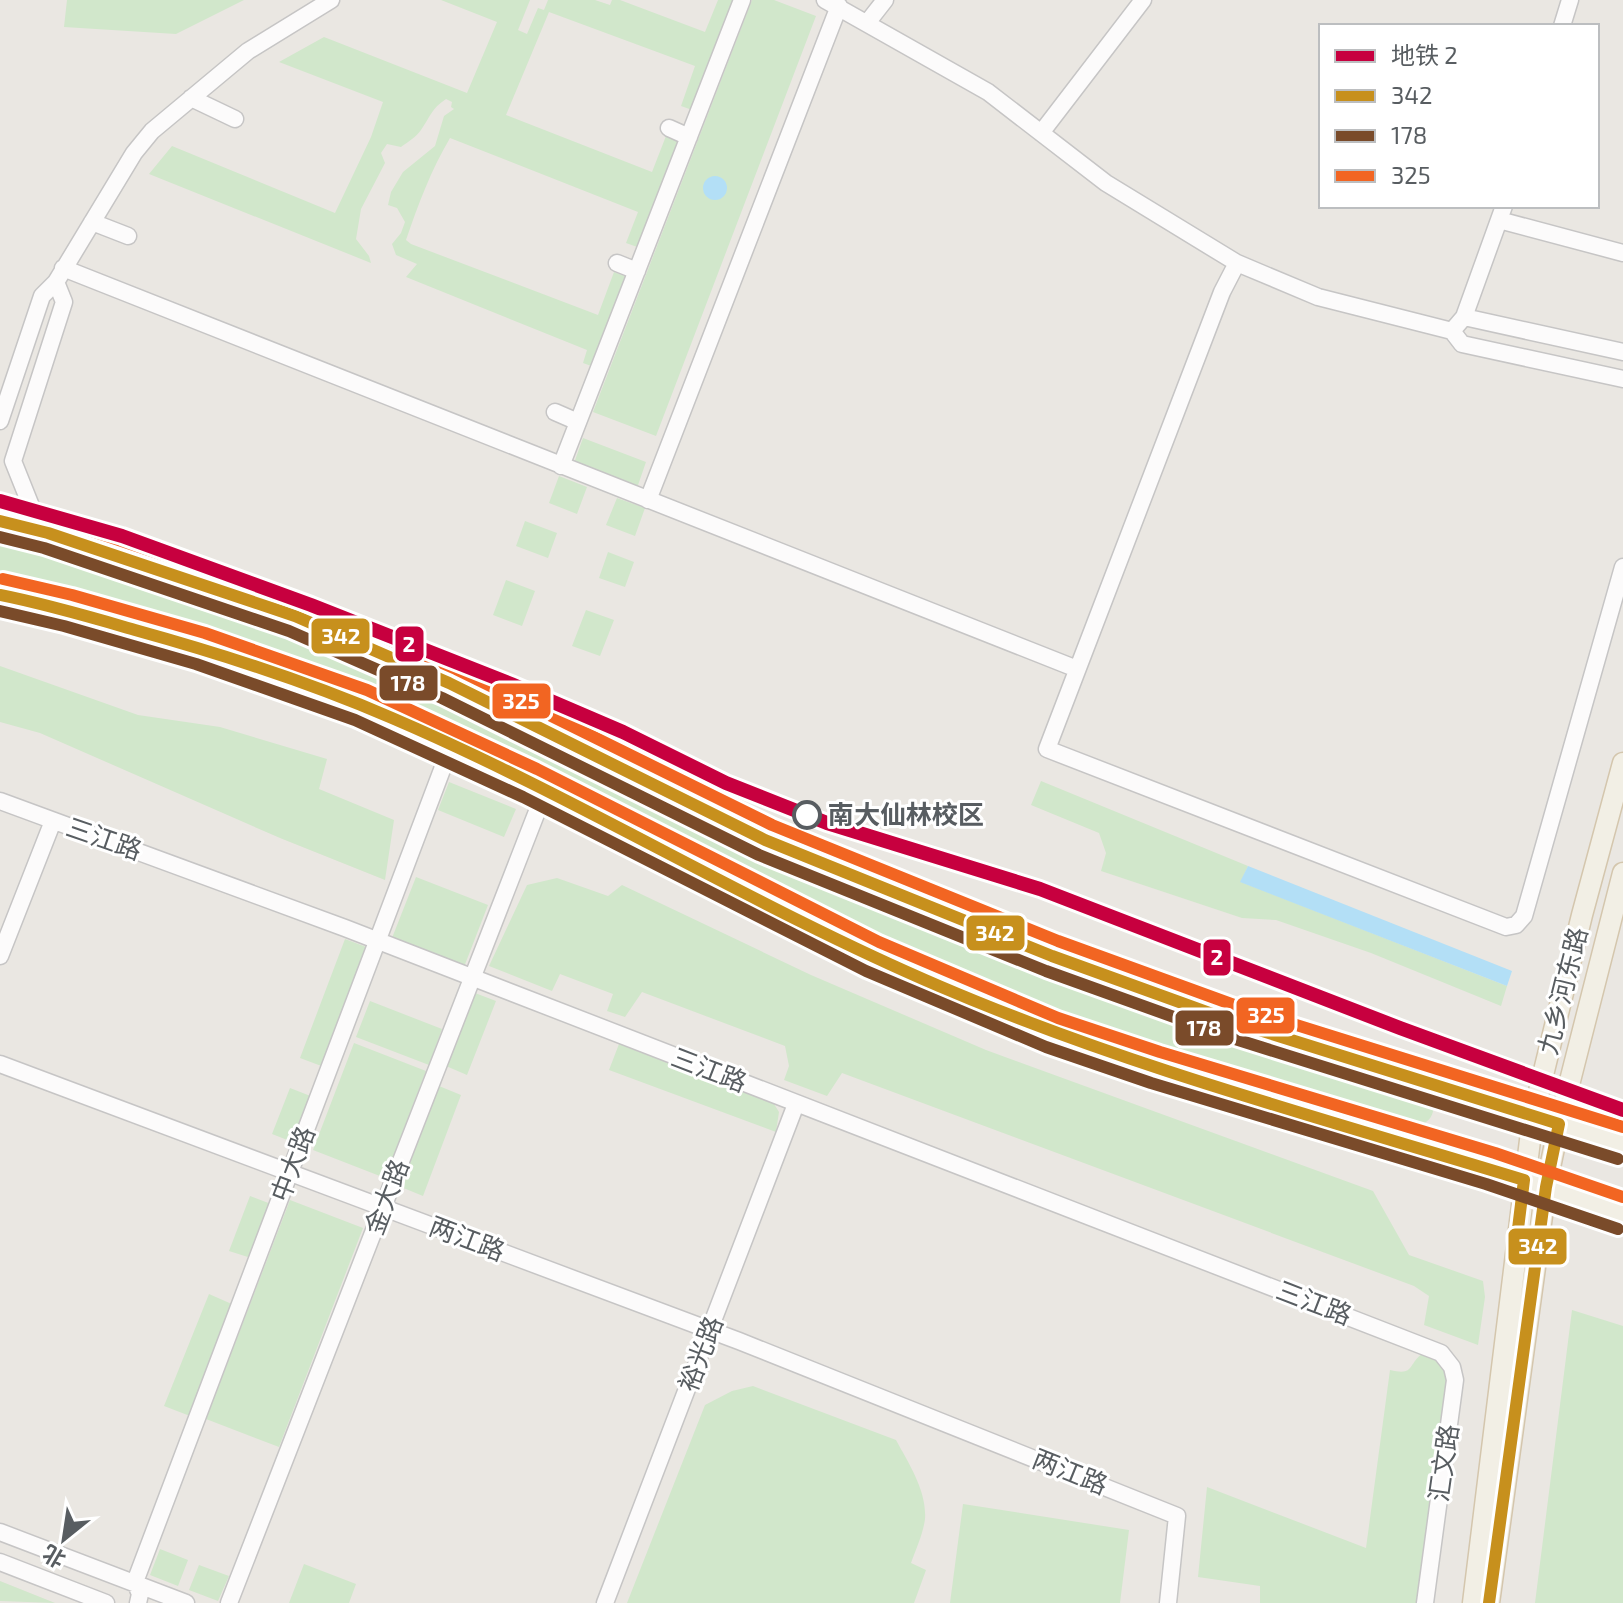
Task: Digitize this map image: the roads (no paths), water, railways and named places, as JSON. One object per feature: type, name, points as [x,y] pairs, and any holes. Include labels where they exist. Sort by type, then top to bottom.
[{"type":"main road","points":[[0,521],[48,533],[295,616],[462,689],[765,840],[1065,961],[1240,1024],[1623,1144]]},
{"type":"main road","points":[[0,595],[37,602],[283,675],[393,718],[545,791],[763,903],[937,985],[1086,1045],[1524,1180],[1623,1214]]},
{"type":"main road","name":"九乡河东路","points":[[1473,1603],[1533,1116],[1623,763]]},
{"type":"main road","name":"九乡河东路","points":[[1489,1603],[1546,1187],[1623,873]]},
{"type":"street","points":[[0,421],[42,296],[60,275],[134,153],[152,131],[248,51],[331,0]]},
{"type":"street","points":[[561,466],[742,0]]},
{"type":"street","points":[[867,23],[885,0]]},
{"type":"street","points":[[1041,133],[1143,0]]},
{"type":"street","points":[[1563,24],[1570,0]]},
{"type":"street","points":[[648,500],[832,3],[988,92],[1106,183],[1237,263],[1318,297],[1452,331],[1462,344],[1623,379]]},
{"type":"street","points":[[191,98],[235,119]]},
{"type":"street","points":[[669,128],[689,137]]},
{"type":"street","points":[[1452,331],[1464,317],[1502,213],[1623,253]]},
{"type":"street","points":[[92,222],[128,236]]},
{"type":"street","points":[[617,263],[637,271]]},
{"type":"street","points":[[1237,263],[1217,305],[1047,749],[1506,927],[1516,925],[1524,916],[1623,567]]},
{"type":"street","points":[[60,275],[561,466],[1077,669]]},
{"type":"street","points":[[48,533],[37,521],[13,461],[64,302],[60,275]]},
{"type":"street","points":[[1464,317],[1623,352]]},
{"type":"street","points":[[555,412],[578,422]]},
{"type":"street","name":"中大路","points":[[135,1582],[451,746]]},
{"type":"street","name":"金大路","points":[[229,1603],[545,791]]},
{"type":"street","name":"三江路","points":[[0,801],[218,879],[1417,1343]]},
{"type":"street","points":[[0,956],[53,821]]},
{"type":"street","name":"两江路","points":[[0,1064],[739,1341],[1177,1516],[1168,1603]]},
{"type":"street","name":"裕光路","points":[[605,1603],[796,1104]]},
{"type":"street","name":"汇文路","points":[[1417,1343],[1441,1353],[1452,1367],[1455,1380],[1425,1603]]},
{"type":"street","points":[[0,1532],[186,1603]]},
{"type":"street","points":[[0,1562],[106,1603]]},
{"type":"street","points":[[135,1582],[140,1594],[138,1603]]},
{"type":"water","points":[[715,176],[724,179],[727,188],[724,197],[715,200],[706,197],[703,188],[706,179]]},
{"type":"water","points":[[1248,866],[1512,971],[1507,986],[1240,882]]},
{"type":"metro line","name":"2","points":[[0,501],[122,536],[311,605],[511,684],[623,732],[726,783],[827,823],[1040,889],[1623,1110]]},
{"type":"place","name":"南大仙林校区","points":[[807,815]]}]
